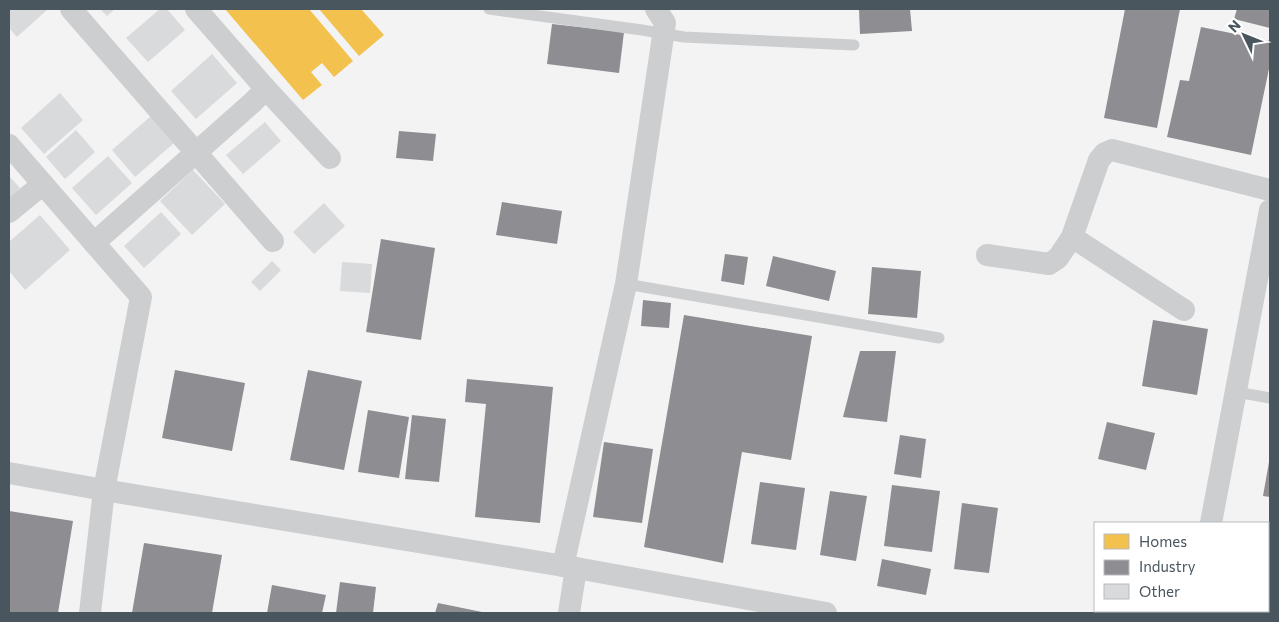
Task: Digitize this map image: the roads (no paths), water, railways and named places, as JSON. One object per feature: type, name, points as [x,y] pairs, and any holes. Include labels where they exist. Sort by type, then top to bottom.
[{"type":"street","points":[[71,9],[272,241]]},
{"type":"street","points":[[196,9],[330,158]]},
{"type":"street","points":[[569,613],[569,567],[626,284],[664,33],[665,23],[656,9]]},
{"type":"street","points":[[94,243],[266,89]]},
{"type":"street","points":[[9,145],[141,297],[104,490],[90,613]]},
{"type":"street","points":[[987,255],[1049,264],[1058,258],[1072,237],[1099,160],[1105,152],[1112,150],[1270,190]]},
{"type":"street","points":[[9,212],[43,184]]},
{"type":"street","points":[[1211,522],[1236,392],[1267,248],[1270,210]]},
{"type":"street","points":[[1072,237],[1184,310]]},
{"type":"street","points":[[9,473],[569,567],[826,613]]},
{"type":"lane","points":[[489,9],[684,37],[854,45]]},
{"type":"lane","points":[[626,284],[939,338]]},
{"type":"lane","points":[[1236,392],[1270,398]]}]
